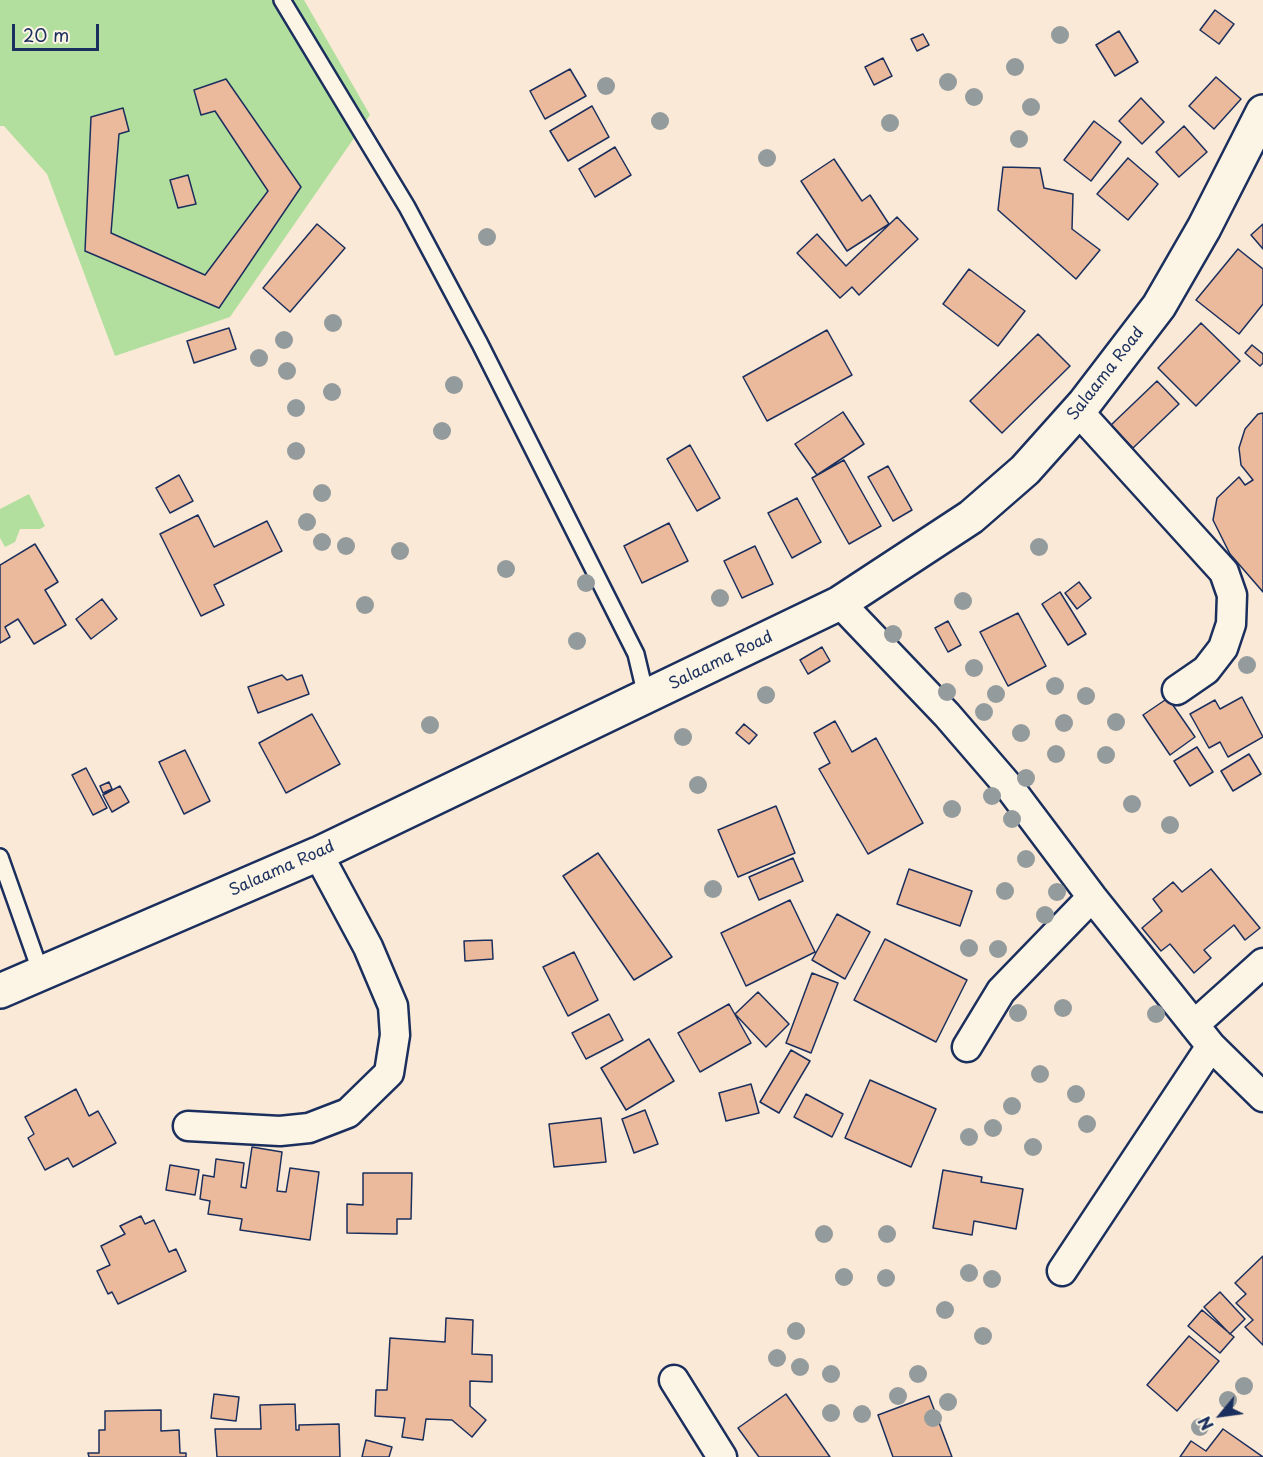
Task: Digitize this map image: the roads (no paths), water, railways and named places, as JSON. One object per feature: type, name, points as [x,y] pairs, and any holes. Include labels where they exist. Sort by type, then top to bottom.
[{"type":"street","name":"Salaama Road","points":[[0,991],[318,854],[840,603],[971,517],[1025,470],[1078,411],[1112,370],[1159,306],[1204,228],[1262,117]]},
{"type":"street","points":[[1078,411],[1224,572],[1232,596],[1231,624],[1223,648],[1206,670],[1177,690]]},
{"type":"street","points":[[840,603],[947,716],[1002,779],[1202,1035],[1263,1097]]},
{"type":"street","points":[[188,1126],[280,1131],[309,1128],[348,1113],[389,1072],[395,1035],[393,1006],[368,947],[318,854]]},
{"type":"street","points":[[967,1047],[1001,992],[1092,897]]},
{"type":"street","points":[[1062,1271],[1202,1035],[1263,963]]},
{"type":"street","points":[[674,1380],[722,1457]]},
{"type":"lane","points":[[282,0],[407,207],[480,344],[636,654],[646,696]]},
{"type":"lane","points":[[0,857],[41,973]]}]
